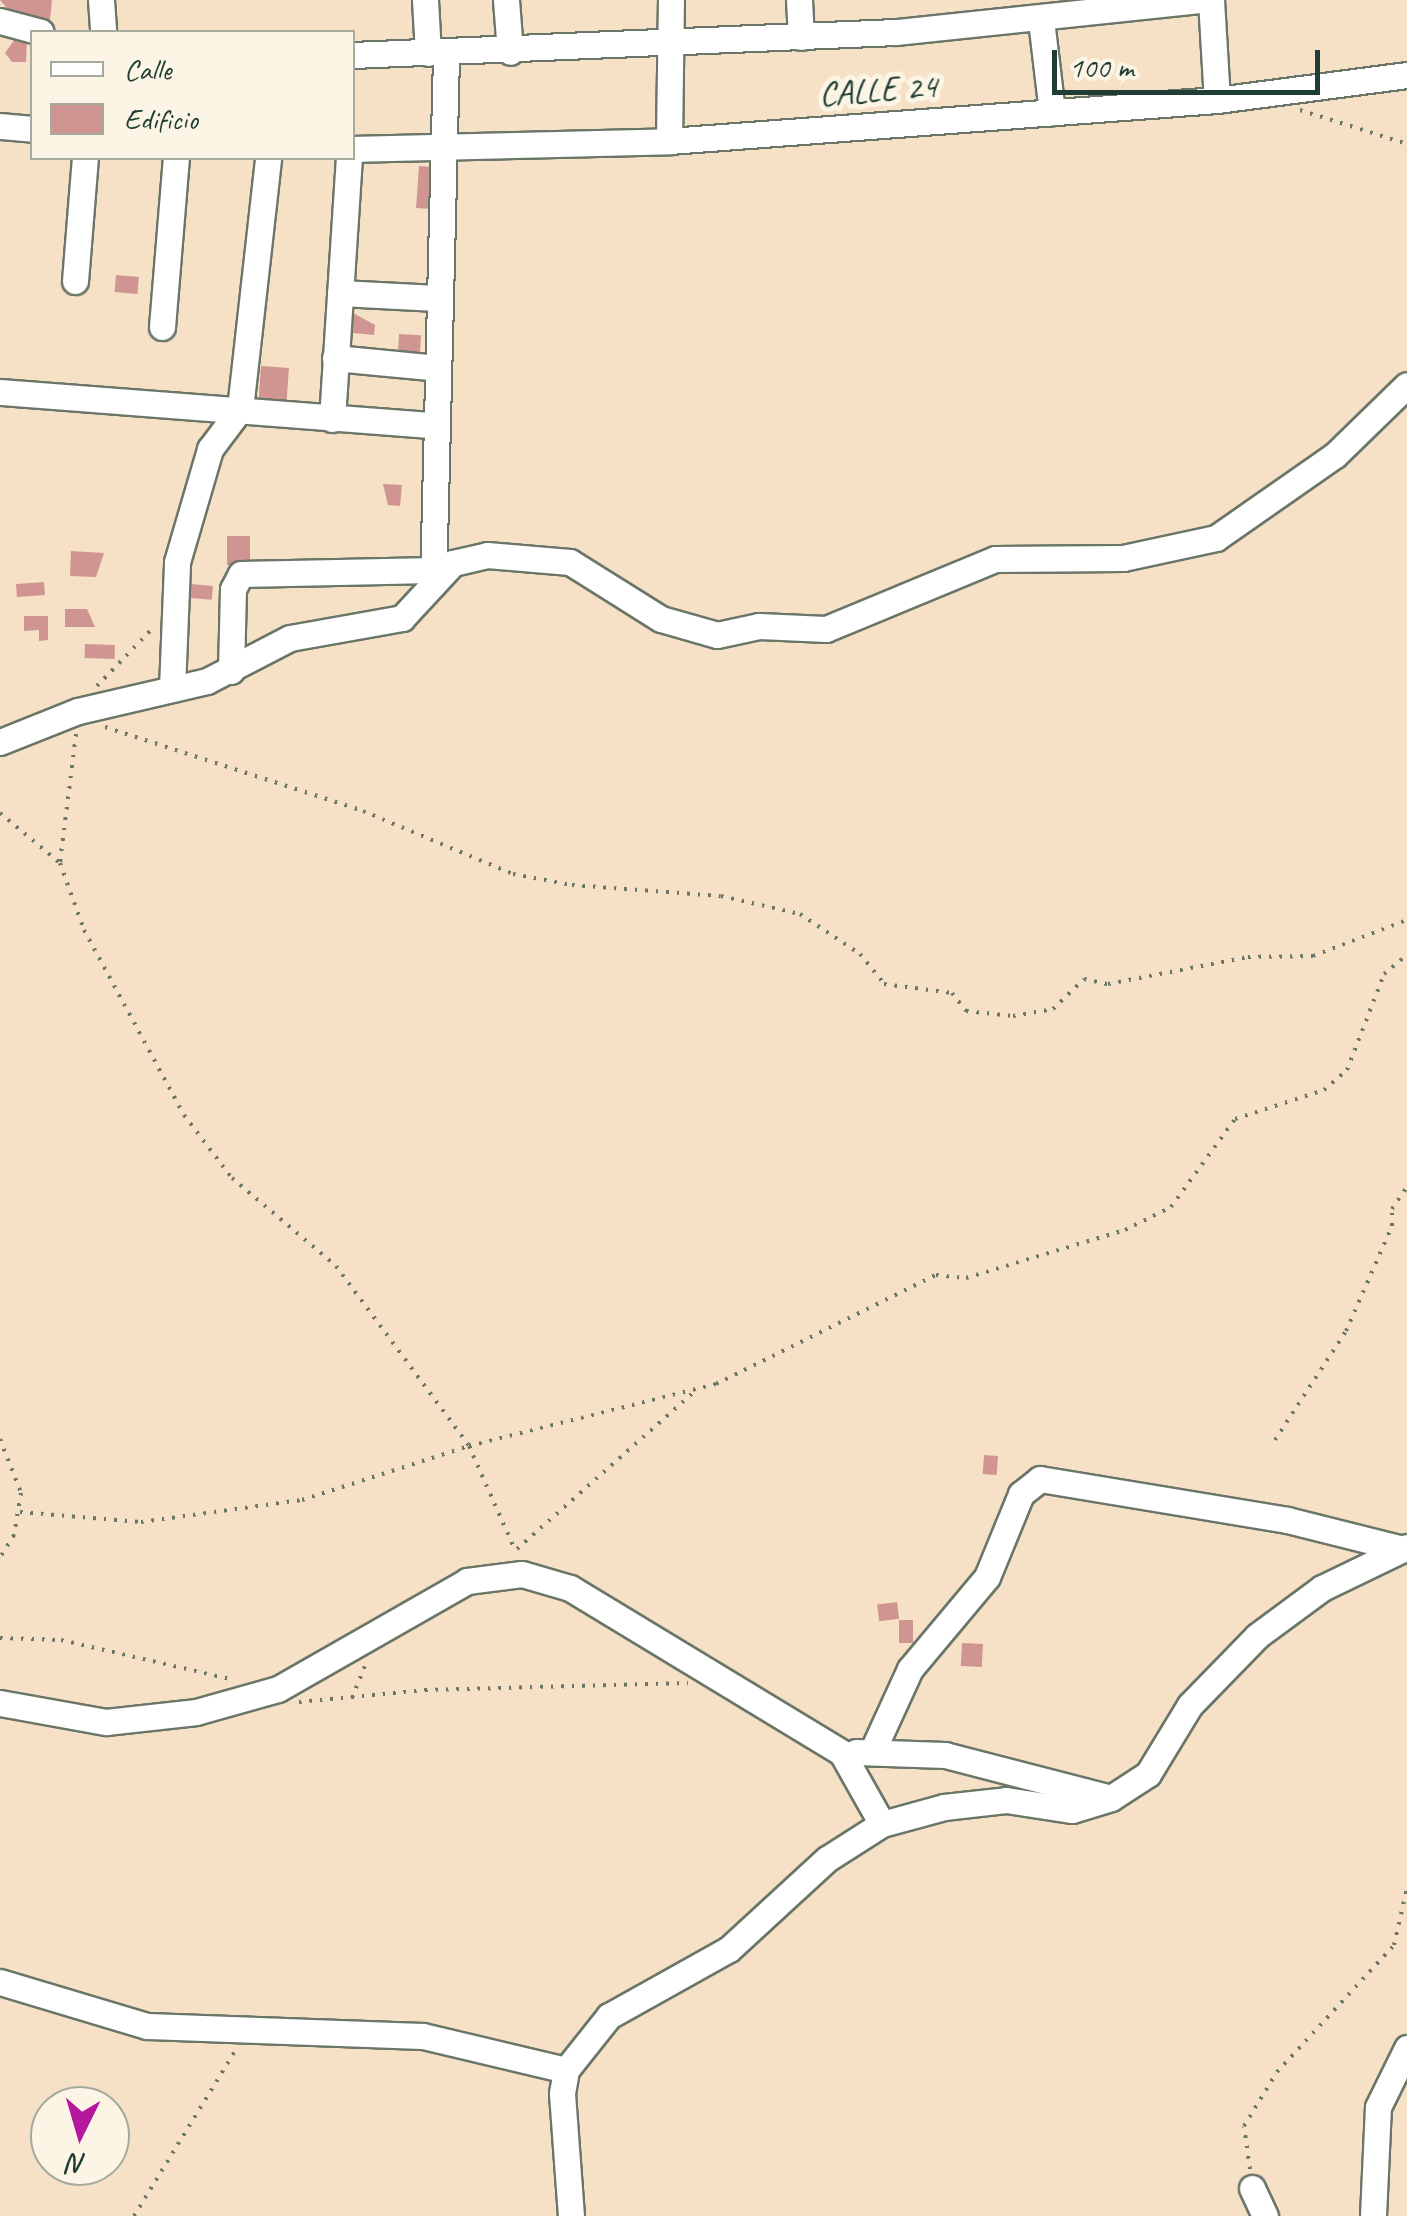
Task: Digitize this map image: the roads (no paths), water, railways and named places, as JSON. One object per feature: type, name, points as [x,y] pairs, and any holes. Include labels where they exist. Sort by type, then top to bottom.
[{"type":"street","points":[[101,0],[102,30]]},
{"type":"street","points":[[425,0],[437,54],[443,151],[433,577]]},
{"type":"street","points":[[506,0],[510,52]]},
{"type":"street","points":[[669,141],[671,0]]},
{"type":"street","points":[[799,0],[801,36]]},
{"type":"street","points":[[355,55],[510,52],[801,36],[1011,12],[1041,20],[1201,0]]},
{"type":"street","points":[[1211,0],[1217,100]]},
{"type":"street","points":[[1041,20],[1052,112]]},
{"type":"street","points":[[0,21],[34,30]]},
{"type":"street","name":"CALLE 24","points":[[355,149],[443,151],[669,141],[1217,100],[1407,75]]},
{"type":"street","points":[[0,126],[30,129]]},
{"type":"street","points":[[75,282],[85,160]]},
{"type":"street","points":[[162,327],[176,160]]},
{"type":"street","points":[[172,689],[177,562],[192,504],[221,428],[240,409],[268,160]]},
{"type":"street","points":[[332,419],[349,160]]},
{"type":"street","points":[[340,293],[437,298]]},
{"type":"street","points":[[336,358],[438,368]]},
{"type":"street","points":[[0,742],[78,711],[232,671],[290,638],[402,618],[433,577],[460,560],[494,554],[545,558],[580,567],[661,619],[694,632],[826,629],[994,559],[1123,558],[1216,538],[1334,455],[1407,385]]},
{"type":"street","points":[[0,392],[438,426]]},
{"type":"street","points":[[232,671],[233,589],[241,574],[433,577]]},
{"type":"street","points":[[872,1752],[910,1669],[987,1577],[1021,1494],[1040,1479],[1286,1520],[1405,1548]]},
{"type":"street","points":[[571,2216],[560,2137],[566,2070],[609,2016],[729,1949],[827,1859],[882,1824],[944,1807],[1006,1800],[1072,1810],[1110,1798],[1148,1774],[1190,1705],[1257,1636],[1322,1588],[1405,1548]]},
{"type":"street","points":[[0,1703],[76,1720],[142,1722],[248,1690],[376,1638],[467,1581],[539,1576],[620,1617],[842,1753],[882,1824]]},
{"type":"street","points":[[842,1753],[945,1754],[1110,1798]]},
{"type":"street","points":[[0,1982],[147,2026],[423,2036],[566,2070]]},
{"type":"street","points":[[1373,2216],[1378,2108],[1407,2048]]},
{"type":"street","points":[[1252,2188],[1265,2216]]}]
